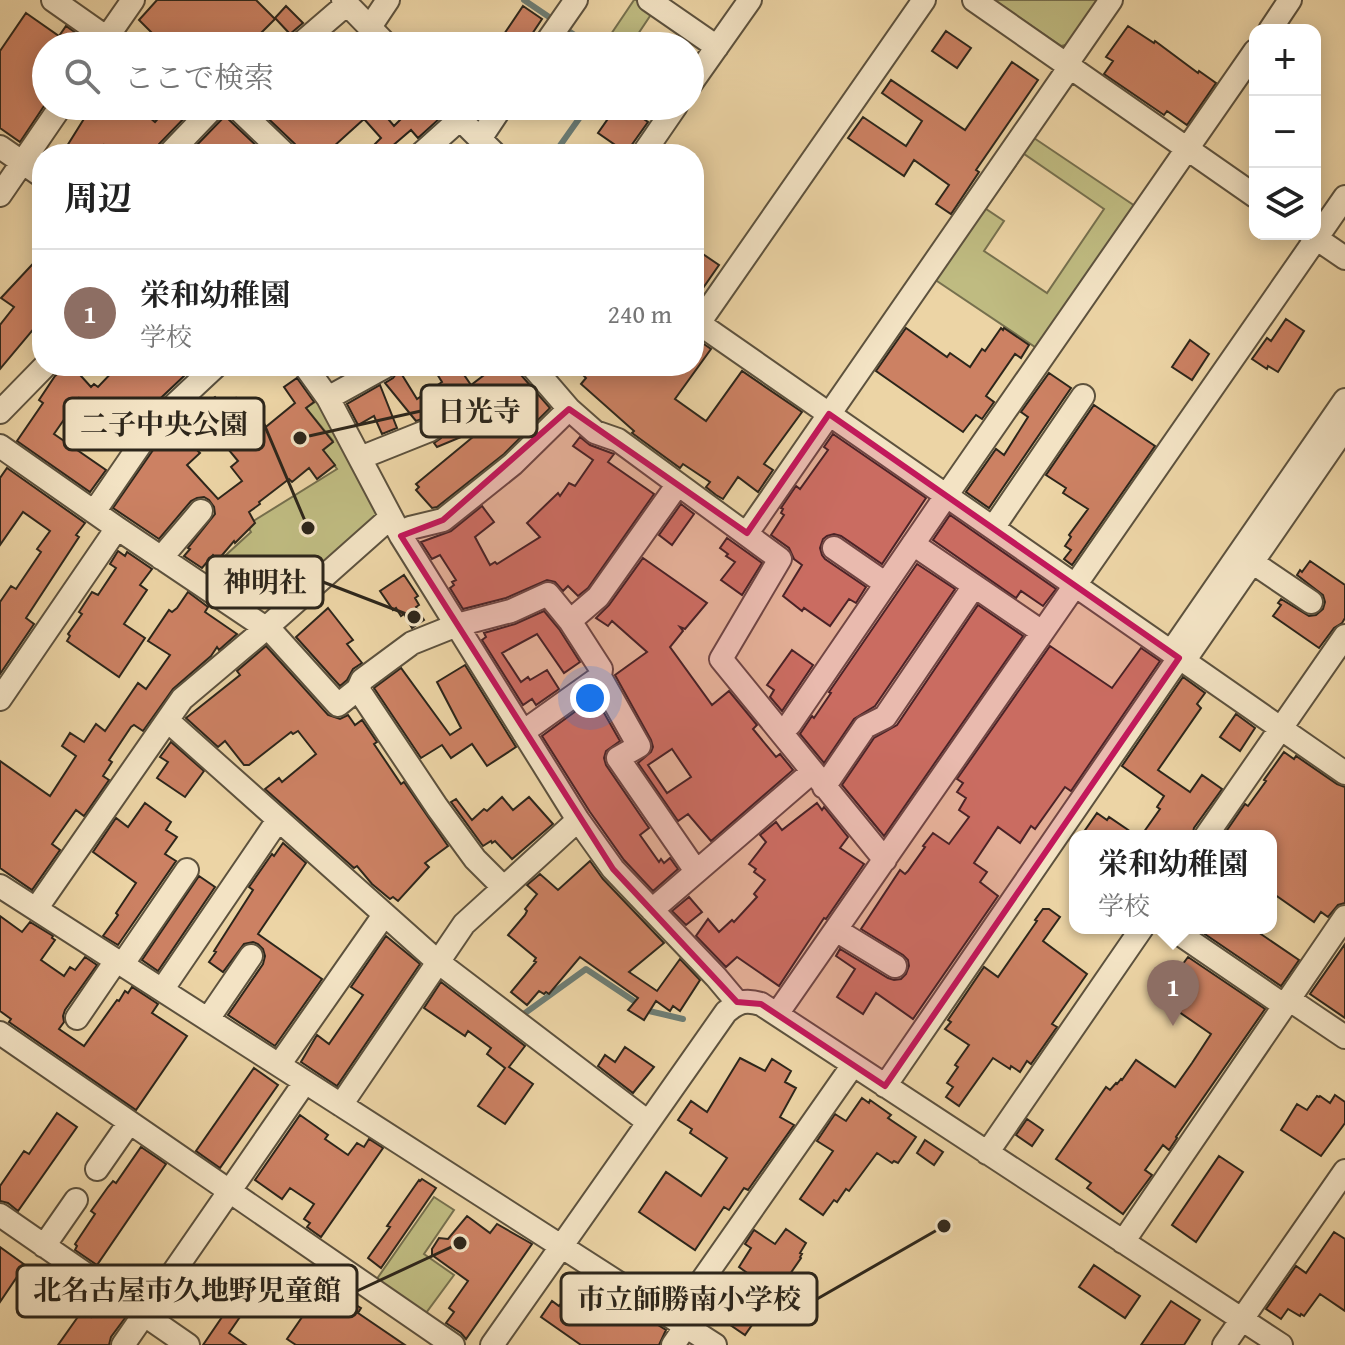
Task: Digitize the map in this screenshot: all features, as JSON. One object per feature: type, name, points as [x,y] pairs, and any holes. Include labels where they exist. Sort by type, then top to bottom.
[{"type":"street","points":[[53,0],[92,32]]},
{"type":"street","points":[[111,32],[133,0]]},
{"type":"street","points":[[370,27],[388,0]]},
{"type":"street","points":[[554,32],[576,0]]},
{"type":"street","points":[[649,0],[695,32]]},
{"type":"street","points":[[704,65],[750,0]]},
{"type":"street","points":[[704,311],[924,0]]},
{"type":"street","points":[[974,0],[1249,192]]},
{"type":"street","points":[[747,533],[1111,0]]},
{"type":"street","points":[[1274,24],[1290,0]]},
{"type":"street","points":[[313,32],[345,2],[375,32]]},
{"type":"street","points":[[704,38],[717,47]]},
{"type":"street","points":[[782,732],[1249,60]]},
{"type":"street","points":[[35,144],[51,120]]},
{"type":"street","points":[[179,144],[202,120]]},
{"type":"street","points":[[250,120],[275,144]]},
{"type":"street","points":[[429,144],[448,120]]},
{"type":"street","points":[[462,120],[485,144]]},
{"type":"street","points":[[488,144],[497,120]]},
{"type":"street","points":[[650,144],[666,120]]},
{"type":"street","points":[[0,147],[32,170]]},
{"type":"street","points":[[0,195],[32,148]]},
{"type":"street","points":[[1321,226],[1345,197]]},
{"type":"street","points":[[777,1014],[1075,586],[1310,240]]},
{"type":"street","points":[[1319,240],[1345,258]]},
{"type":"street","points":[[704,328],[1345,773]]},
{"type":"street","points":[[0,412],[35,376]]},
{"type":"street","points":[[94,512],[155,423],[205,376]]},
{"type":"street","points":[[312,376],[328,398],[396,526],[578,820],[613,869],[737,1002]]},
{"type":"street","points":[[328,398],[368,376]]},
{"type":"street","points":[[541,376],[569,409],[595,432],[618,440],[780,559],[721,659],[885,860]]},
{"type":"street","points":[[993,528],[1083,396]]},
{"type":"street","points":[[885,1086],[1178,657],[1345,400]]},
{"type":"street","points":[[36,909],[182,699],[396,526],[410,528],[443,520],[513,464],[569,409]]},
{"type":"street","points":[[1178,657],[1252,562],[1345,428]]},
{"type":"street","points":[[360,458],[430,430]]},
{"type":"street","points":[[1,448],[273,633],[338,705],[358,689],[362,680],[412,643],[457,625],[511,611],[548,594],[601,669],[600,677],[639,746],[618,758],[696,871]]},
{"type":"street","points":[[570,621],[598,597],[678,484]]},
{"type":"street","points":[[161,558],[201,511]]},
{"type":"street","points":[[0,699],[117,528]]},
{"type":"street","points":[[913,544],[1042,632]]},
{"type":"street","points":[[834,548],[886,584]]},
{"type":"street","points":[[1252,562],[1311,602]]},
{"type":"street","points":[[652,910],[696,871],[818,779],[865,727],[885,717],[974,586]]},
{"type":"street","points":[[1210,830],[1345,636]]},
{"type":"street","points":[[523,732],[600,677]]},
{"type":"street","points":[[358,689],[475,859],[503,887]]},
{"type":"street","points":[[168,721],[438,962],[648,1122]]},
{"type":"street","points":[[162,990],[278,820]]},
{"type":"street","points":[[341,1105],[464,924],[578,820]]},
{"type":"street","points":[[77,1018],[187,870]]},
{"type":"street","points":[[0,886],[715,1345]]},
{"type":"street","points":[[279,1065],[384,915]]},
{"type":"street","points":[[1123,1242],[1345,917]]},
{"type":"street","points":[[836,930],[895,966]]},
{"type":"street","points":[[987,1153],[1138,934]]},
{"type":"street","points":[[1180,934],[1345,1037]]},
{"type":"street","points":[[208,1019],[251,956]]},
{"type":"street","points":[[492,1345],[726,1012],[737,1002],[749,1000],[777,1014],[1281,1345]]},
{"type":"street","points":[[0,1033],[453,1345]]},
{"type":"street","points":[[673,1345],[680,1323],[853,1065]]},
{"type":"street","points":[[123,1345],[305,1082]]},
{"type":"street","points":[[97,1169],[129,1123]]},
{"type":"street","points":[[1224,1345],[1345,1171]]},
{"type":"street","points":[[44,1246],[76,1200]]},
{"type":"street","points":[[0,1215],[188,1345]]},
{"type":"highlighted area","points":[[569,409],[747,533],[829,414],[1179,658],[885,1086],[761,1004],[737,1002],[613,869],[401,536],[443,520]]},
{"type":"shaded area","points":[[634,0],[654,10],[639,32],[612,32]]},
{"type":"shaded area","points":[[994,0],[1101,0],[1070,44],[1061,46]]},
{"type":"shaded area","points":[[1028,134],[1135,206],[1038,349],[931,277],[980,205],[1004,221],[984,251],[1047,293],[1104,209],[1024,154],[998,191],[992,187]]},
{"type":"shaded area","points":[[318,400],[379,512],[377,520],[310,581],[289,558],[239,603],[202,577],[251,532],[247,525],[337,469],[323,450],[333,441],[306,408]]},
{"type":"shaded area","points":[[434,1197],[454,1210],[424,1254],[454,1275],[423,1317],[374,1283]]},
{"type":"building","points":[[157,0],[256,0],[275,19],[262,32],[151,32],[139,20]]},
{"type":"building","points":[[286,6],[303,23],[288,32],[275,18]]},
{"type":"building","points":[[523,6],[542,19],[533,32],[505,32]]},
{"type":"building","points":[[26,13],[53,32],[32,32],[32,120],[35,120],[20,142],[0,128],[0,51]]},
{"type":"building","points":[[1128,26],[1216,83],[1187,125],[1167,111],[1164,115],[1104,74],[1113,61],[1106,57]]},
{"type":"building","points":[[946,31],[971,48],[957,68],[932,51]]},
{"type":"building","points":[[1012,62],[1038,80],[976,170],[979,172],[951,214],[936,204],[949,185],[914,160],[904,176],[848,138],[863,117],[906,146],[922,121],[882,93],[891,80],[965,130]]},
{"type":"building","points":[[83,120],[182,120],[159,144],[68,144]]},
{"type":"building","points":[[221,120],[229,120],[254,144],[198,144]]},
{"type":"building","points":[[270,120],[363,120],[336,144],[295,144]]},
{"type":"building","points":[[365,120],[389,120],[394,126],[400,120],[438,120],[418,138],[411,130],[395,144],[375,144],[381,138]]},
{"type":"building","points":[[607,120],[648,122],[632,144],[614,144],[598,133]]},
{"type":"building","points":[[704,255],[719,265],[704,287]]},
{"type":"building","points":[[32,265],[32,331],[0,369],[0,325],[14,307],[1,298]]},
{"type":"building","points":[[1286,319],[1304,331],[1278,372],[1252,359],[1267,338],[1271,341]]},
{"type":"building","points":[[906,328],[947,357],[950,353],[970,367],[1001,328],[1029,345],[1021,358],[1015,354],[986,396],[994,402],[982,419],[976,415],[963,432],[876,371]]},
{"type":"building","points":[[1190,340],[1209,354],[1192,380],[1172,367]]},
{"type":"building","points":[[704,344],[711,349],[704,359]]},
{"type":"building","points":[[742,371],[802,412],[764,464],[773,470],[758,492],[738,477],[723,499],[706,487],[710,482],[683,464],[680,468],[632,433],[634,431],[581,384],[586,378],[584,376],[692,376],[675,399],[706,421]]},
{"type":"building","points":[[1049,373],[1071,388],[989,508],[966,492],[996,449],[1004,455],[1028,417],[1021,412]]},
{"type":"building","points":[[55,376],[81,376],[91,387],[94,384],[98,387],[108,376],[184,376],[145,413],[128,438],[116,430],[123,418],[102,401],[94,410],[79,398],[54,434],[106,470],[90,492],[17,441],[43,403],[39,400]]},
{"type":"building","points":[[394,376],[403,376],[417,399],[442,382],[438,376],[465,376],[471,385],[483,376],[522,376],[550,408],[504,454],[432,508],[416,490],[419,487],[416,484],[485,427],[437,447],[434,443],[444,431],[439,420],[431,416],[416,421],[385,383]]},
{"type":"building","points":[[297,378],[314,402],[306,408],[333,442],[323,450],[335,465],[317,479],[309,468],[259,502],[249,512],[255,523],[218,560],[213,555],[202,568],[184,556],[215,514],[214,507],[204,497],[191,501],[159,539],[113,508],[160,440],[209,398],[215,397],[224,407],[236,398],[262,430],[295,403],[284,387]],"holes":[[[218,418],[237,442],[228,449],[238,461],[231,467],[242,481],[218,499],[187,465],[200,453],[189,442]]]},
{"type":"building","points":[[380,385],[397,428],[382,434],[374,416],[358,425],[347,404]]},
{"type":"building","points":[[1094,405],[1155,446],[1072,565],[1064,559],[1071,550],[1065,546],[1071,537],[1069,535],[1088,509],[1063,493],[1066,488],[1046,475]]},
{"type":"building","points":[[833,434],[926,498],[882,564],[841,536],[834,534],[823,539],[820,548],[825,559],[866,587],[856,603],[849,599],[830,626],[804,608],[802,611],[783,596],[802,565],[794,559],[789,548],[771,535],[784,515],[781,508],[796,486],[800,489],[828,450],[824,447]]},
{"type":"building","points":[[580,437],[590,445],[614,454],[608,462],[654,494],[588,588],[578,596],[568,586],[563,591],[555,582],[547,580],[506,598],[463,609],[450,588],[456,580],[440,555],[432,559],[421,542],[451,531],[482,506],[494,522],[475,537],[490,565],[497,564],[540,537],[527,523],[558,493],[560,496],[569,483],[575,486],[593,460],[573,446]]},
{"type":"building","points":[[7,468],[85,523],[26,618],[34,624],[0,674],[0,602],[11,586],[16,589],[41,552],[37,549],[50,531],[23,512],[0,545],[0,478]]},
{"type":"building","points":[[681,504],[694,514],[672,545],[659,535]]},
{"type":"building","points":[[950,515],[1056,589],[1043,606],[1021,591],[1016,598],[933,540]]},
{"type":"building","points":[[727,538],[762,563],[742,595],[721,580],[735,562],[720,548]]},
{"type":"building","points":[[118,551],[125,556],[127,552],[152,569],[140,585],[147,590],[124,624],[145,638],[119,677],[67,641],[68,634],[82,614],[79,612],[92,592],[98,595],[116,568],[110,564]]},
{"type":"building","points":[[643,558],[707,603],[685,629],[680,627],[683,631],[670,647],[712,705],[729,691],[757,725],[753,729],[776,757],[780,754],[793,770],[711,841],[688,814],[678,821],[638,763],[653,747],[615,675],[647,652],[612,621],[608,626],[596,618]],"holes":[[[672,749],[691,777],[667,793],[648,765]]]},
{"type":"building","points":[[1310,561],[1345,585],[1345,618],[1319,648],[1273,616],[1281,605],[1278,603],[1281,599],[1309,616],[1323,609],[1323,595],[1297,575]]},
{"type":"building","points":[[917,564],[955,589],[875,706],[854,719],[824,763],[800,734],[812,716],[814,718]]},
{"type":"building","points":[[404,575],[418,596],[415,598],[419,605],[416,607],[424,620],[412,628],[404,614],[401,616],[396,608],[393,610],[380,591]]},
{"type":"building","points":[[188,592],[208,607],[205,612],[237,634],[219,650],[217,647],[173,689],[143,731],[134,725],[131,727],[109,760],[112,762],[103,776],[109,780],[84,816],[76,810],[52,844],[60,850],[32,890],[0,868],[0,761],[50,796],[76,756],[62,746],[70,733],[84,742],[96,724],[105,731],[138,683],[146,689],[170,655],[148,641],[169,610],[172,612],[177,608]]},
{"type":"building","points":[[978,605],[1023,636],[884,836],[842,785],[874,738],[897,725]]},
{"type":"building","points":[[328,608],[353,640],[347,644],[362,663],[340,686],[296,637]]},
{"type":"building","points":[[544,611],[580,662],[564,673],[537,634],[502,653],[521,682],[547,670],[559,689],[536,705],[532,699],[523,705],[482,640],[486,637],[484,633]]},
{"type":"building","points":[[266,646],[328,715],[340,719],[348,715],[355,725],[362,720],[401,784],[404,782],[448,846],[425,863],[429,867],[398,901],[393,897],[390,899],[372,884],[357,866],[354,868],[265,789],[279,778],[282,782],[316,754],[298,731],[291,732],[249,765],[244,765],[225,741],[218,747],[186,718],[240,675],[237,671]]},
{"type":"building","points":[[1050,646],[1112,688],[1141,648],[1160,661],[1071,791],[1065,787],[1035,829],[1031,826],[1020,843],[998,827],[974,863],[987,872],[980,882],[998,896],[913,1019],[876,993],[863,1014],[837,997],[855,969],[836,956],[840,949],[894,980],[906,974],[909,966],[903,955],[861,929],[900,870],[905,874],[908,871],[933,833],[949,844],[969,817],[959,810],[966,798],[957,792],[963,783],[957,779]]},
{"type":"building","points":[[792,650],[813,665],[782,711],[770,697],[774,690],[767,685]]},
{"type":"building","points":[[465,665],[516,747],[487,766],[472,744],[451,758],[442,745],[421,758],[374,688],[401,668],[450,735],[461,728],[437,682]]},
{"type":"building","points":[[1183,677],[1205,693],[1197,704],[1201,708],[1158,770],[1190,792],[1202,775],[1222,789],[1194,830],[1145,830],[1160,809],[1157,807],[1164,796],[1122,766]]},
{"type":"building","points":[[595,697],[620,741],[606,751],[606,765],[649,828],[640,835],[659,862],[661,859],[664,863],[670,858],[678,869],[653,891],[624,860],[542,736]]},
{"type":"building","points":[[1236,714],[1255,728],[1240,751],[1220,737]]},
{"type":"building","points":[[171,742],[204,771],[185,797],[157,778],[168,762],[160,757]]},
{"type":"building","points":[[1284,752],[1294,759],[1296,756],[1345,787],[1345,903],[1338,905],[1328,917],[1321,912],[1314,922],[1277,896],[1277,830],[1227,830],[1245,804],[1248,806]]},
{"type":"building","points":[[502,797],[513,810],[529,797],[553,824],[512,859],[495,841],[483,846],[451,802],[456,799],[472,820]]},
{"type":"building","points":[[145,803],[171,822],[166,830],[177,837],[165,854],[176,861],[118,945],[103,936],[136,883],[93,852],[116,818],[128,827]]},
{"type":"building","points":[[817,803],[822,810],[824,807],[848,837],[840,848],[864,864],[779,986],[737,957],[726,967],[696,936],[708,919],[719,932],[732,920],[734,922],[757,897],[754,894],[765,880],[749,864],[766,842],[760,835],[776,822],[782,830]]},
{"type":"building","points":[[1097,813],[1128,830],[1085,830]]},
{"type":"building","points":[[283,843],[306,863],[258,934],[322,979],[275,1046],[228,1015],[263,964],[263,949],[253,942],[244,944],[223,972],[209,962],[253,890],[249,887]]},
{"type":"building","points":[[590,861],[603,879],[664,943],[629,972],[657,991],[680,959],[700,980],[680,1011],[673,1006],[670,1011],[656,1001],[644,1020],[628,1010],[638,998],[580,957],[549,994],[539,991],[527,1005],[511,992],[536,962],[536,958],[508,935],[537,894],[527,885],[540,874],[558,890]]},
{"type":"building","points":[[199,876],[215,887],[158,971],[142,960]]},
{"type":"building","points":[[689,897],[702,912],[686,925],[672,911]]},
{"type":"building","points":[[1043,909],[1049,909],[1060,917],[1043,941],[1087,974],[1052,1024],[1057,1027],[1031,1064],[1027,1061],[1020,1072],[993,1058],[959,1106],[946,1097],[953,1087],[947,1083],[969,1045],[945,1029],[951,1022],[948,1020],[984,967],[998,977]]},
{"type":"building","points":[[0,916],[22,932],[30,922],[53,936],[55,940],[41,960],[64,976],[70,967],[75,970],[85,957],[97,965],[65,1010],[64,1022],[59,1029],[84,1046],[117,1000],[132,987],[158,1004],[152,1013],[187,1036],[136,1110],[9,1022],[11,1019],[0,1011]]},
{"type":"building","points":[[1205,934],[1261,934],[1299,960],[1281,986]]},
{"type":"building","points":[[386,936],[420,964],[337,1086],[301,1062],[317,1035],[329,1044],[363,995],[351,987]]},
{"type":"building","points":[[1345,944],[1345,1018],[1310,994]]},
{"type":"building","points":[[1188,957],[1265,1009],[1169,1150],[1163,1145],[1145,1170],[1152,1175],[1123,1214],[1087,1188],[1091,1183],[1056,1159],[1106,1087],[1110,1090],[1122,1080],[1136,1060],[1175,1087],[1211,1034],[1153,994],[1170,968],[1177,972]]},
{"type":"building","points":[[441,982],[525,1046],[509,1067],[533,1084],[505,1124],[478,1106],[505,1068],[487,1054],[491,1048],[468,1031],[465,1036],[424,1008]]},
{"type":"building","points":[[625,1047],[654,1067],[633,1093],[598,1066],[605,1055],[615,1062]]},
{"type":"building","points":[[740,1058],[765,1071],[772,1059],[791,1071],[785,1082],[796,1088],[780,1117],[794,1125],[748,1190],[744,1188],[729,1210],[724,1207],[695,1250],[639,1212],[666,1172],[701,1196],[727,1158],[690,1133],[692,1129],[678,1120],[691,1101],[707,1112]]},
{"type":"building","points":[[254,1068],[278,1085],[220,1168],[196,1151]]},
{"type":"building","points":[[1335,1095],[1345,1102],[1345,1123],[1321,1156],[1281,1130],[1297,1104],[1307,1110],[1317,1096],[1330,1103]]},
{"type":"building","points":[[862,1098],[891,1115],[888,1118],[916,1137],[898,1163],[892,1163],[877,1153],[849,1191],[846,1189],[837,1202],[834,1200],[823,1215],[800,1199],[833,1151],[817,1141],[835,1114],[846,1121]]},
{"type":"building","points":[[57,1113],[77,1127],[18,1211],[0,1201],[0,1186],[24,1151],[29,1154]]},
{"type":"building","points":[[300,1115],[328,1135],[325,1139],[348,1155],[357,1143],[364,1147],[369,1139],[383,1148],[321,1237],[307,1227],[310,1223],[304,1219],[314,1204],[290,1188],[282,1199],[255,1180]]},
{"type":"building","points":[[1027,1119],[1043,1130],[1032,1146],[1016,1135]]},
{"type":"building","points":[[925,1140],[943,1152],[934,1165],[917,1153]]},
{"type":"building","points":[[141,1147],[166,1164],[97,1265],[75,1250],[75,1244],[95,1214],[91,1211],[113,1181],[116,1183]]},
{"type":"building","points":[[1219,1156],[1243,1172],[1196,1242],[1172,1225]]},
{"type":"building","points":[[422,1179],[436,1188],[381,1268],[368,1258]]},
{"type":"building","points":[[467,1216],[490,1233],[497,1224],[532,1244],[466,1339],[446,1323],[454,1312],[449,1308],[468,1281],[432,1255],[432,1249],[439,1238],[448,1239]]},
{"type":"building","points":[[786,1229],[806,1243],[800,1253],[801,1258],[745,1335],[720,1318],[750,1275],[739,1267],[751,1248],[745,1244],[754,1230],[775,1244]]},
{"type":"building","points":[[1334,1232],[1345,1239],[1345,1311],[1320,1294],[1304,1316],[1288,1309],[1281,1319],[1266,1309],[1296,1266],[1306,1273]]},
{"type":"building","points":[[0,1247],[25,1265],[0,1302]]},
{"type":"building","points":[[1094,1265],[1140,1296],[1125,1318],[1079,1287]]},
{"type":"building","points":[[254,1270],[266,1279],[229,1333],[246,1345],[203,1345]]},
{"type":"building","points":[[581,1276],[642,1321],[645,1317],[666,1330],[659,1345],[581,1345],[541,1317],[552,1301],[559,1306]]},
{"type":"building","points":[[329,1278],[355,1296],[351,1302],[361,1308],[358,1313],[405,1345],[296,1345],[287,1339]]},
{"type":"building","points":[[1171,1301],[1200,1320],[1184,1345],[1141,1345]]},
{"type":"building","points":[[101,1302],[125,1318],[109,1345],[58,1345],[82,1311],[91,1317]]},
{"type":"waterway","points":[[524,0],[555,21]]},
{"type":"waterway","points":[[564,28],[570,32]]},
{"type":"waterway","points":[[561,144],[578,120]]},
{"type":"waterway","points":[[521,1016],[586,969],[649,1011],[683,1019]]},
{"type":"place","name":"日光寺","points":[[300,438]]},
{"type":"place","name":"二子中央公園","points":[[308,528]]},
{"type":"place","name":"神明社","points":[[414,617]]},
{"type":"place","name":"栄和幼稚園","points":[[1173,1026]]},
{"type":"place","name":"市立師勝南小学校","points":[[944,1226]]},
{"type":"place","name":"北名古屋市久地野児童館","points":[[460,1243]]}]
